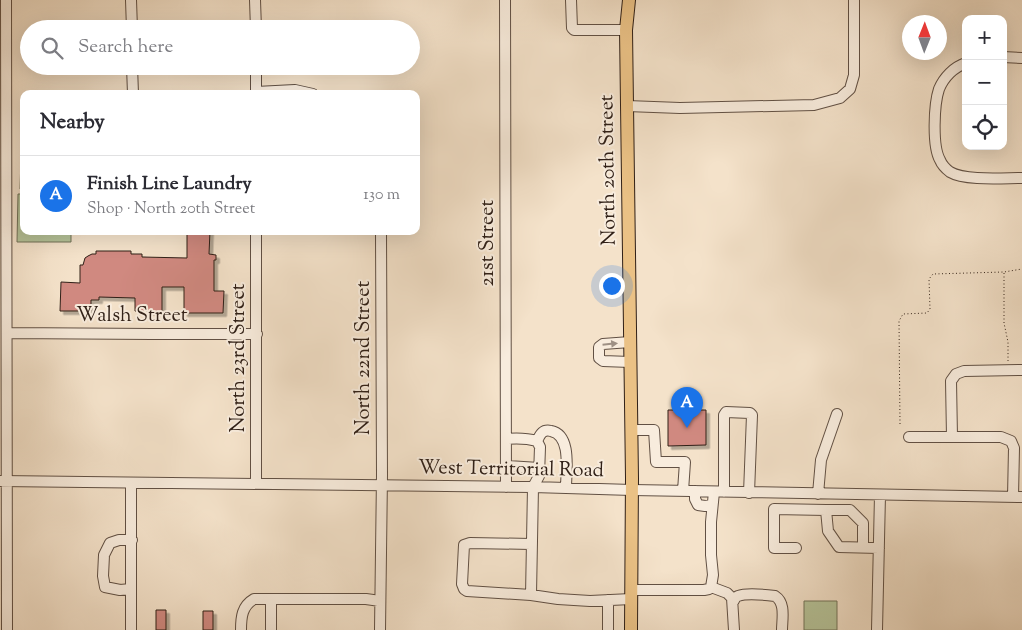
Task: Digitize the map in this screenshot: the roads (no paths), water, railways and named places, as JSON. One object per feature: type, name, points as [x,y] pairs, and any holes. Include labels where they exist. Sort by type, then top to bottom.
[{"type":"main road","name":"North 20th Street","points":[[629,0],[626,30],[632,490],[630,630]]},
{"type":"street","points":[[6,0],[7,333],[4,481],[7,630]]},
{"type":"street","points":[[131,0],[132,20]]},
{"type":"street","points":[[256,0],[256,20]]},
{"type":"street","name":"21st Street","points":[[505,0],[506,487]]},
{"type":"street","points":[[571,0],[572,28],[574,30],[626,30]]},
{"type":"street","points":[[627,106],[680,108],[814,105],[840,98],[850,88],[854,75],[854,0]]},
{"type":"street","points":[[1007,57],[1022,58]]},
{"type":"street","points":[[962,64],[946,76],[936,102],[936,147],[940,160],[952,173],[962,176],[1022,178]]},
{"type":"street","points":[[132,75],[133,90]]},
{"type":"street","points":[[256,75],[256,90]]},
{"type":"street","name":"North 23rd Street","points":[[256,235],[256,484]]},
{"type":"street","name":"North 22nd Street","points":[[380,630],[382,235]]},
{"type":"street","name":"Walsh Street","points":[[7,333],[257,334]]},
{"type":"street","points":[[630,342],[603,344],[599,347],[599,358],[603,361],[630,362]]},
{"type":"street","points":[[952,437],[951,381],[956,374],[964,371],[1022,370]]},
{"type":"street","points":[[712,587],[712,505],[719,492],[724,415],[726,412],[750,413],[752,416],[749,493]]},
{"type":"street","points":[[818,494],[821,460],[837,414]]},
{"type":"street","points":[[537,441],[541,433],[546,430],[553,431],[563,439],[566,448],[566,488]]},
{"type":"street","points":[[631,430],[654,430],[656,462],[684,462],[683,491]]},
{"type":"street","points":[[909,437],[1001,437],[1011,441],[1022,438]]},
{"type":"street","points":[[506,439],[522,438],[537,441]]},
{"type":"street","points":[[531,595],[533,487],[539,476],[540,447],[537,441]]},
{"type":"street","points":[[1011,441],[1014,448],[1017,497]]},
{"type":"street","points":[[506,466],[538,468]]},
{"type":"street","name":"West Territorial Road","points":[[4,481],[533,487],[694,492],[1017,497]]},
{"type":"street","points":[[131,483],[131,630]]},
{"type":"street","points":[[694,492],[698,505],[712,505]]},
{"type":"street","points":[[774,493],[774,548],[796,548]]},
{"type":"street","points":[[790,493],[790,510]]},
{"type":"street","points":[[850,495],[850,510]]},
{"type":"street","points":[[877,630],[880,495]]},
{"type":"street","points":[[774,509],[850,510],[863,522],[879,523]]},
{"type":"street","points":[[826,510],[828,531],[839,547],[879,548]]},
{"type":"street","points":[[863,522],[863,547]]},
{"type":"street","points":[[131,589],[120,590],[105,587],[103,576],[104,555],[110,543],[119,540],[132,540]]},
{"type":"street","points":[[531,544],[470,543],[464,545],[462,584],[464,589],[467,591],[590,601],[608,600],[631,594],[698,590],[712,587],[730,596],[733,602],[734,630]]},
{"type":"street","points":[[733,602],[739,596],[775,596],[782,603],[782,630]]},
{"type":"street","points":[[241,630],[242,613],[249,602],[254,599],[366,599],[380,601]]},
{"type":"street","points":[[271,599],[271,630]]},
{"type":"street","points":[[608,600],[608,630]]},
{"type":"place","name":"Finish Line Laundry","points":[[687,428]]}]
